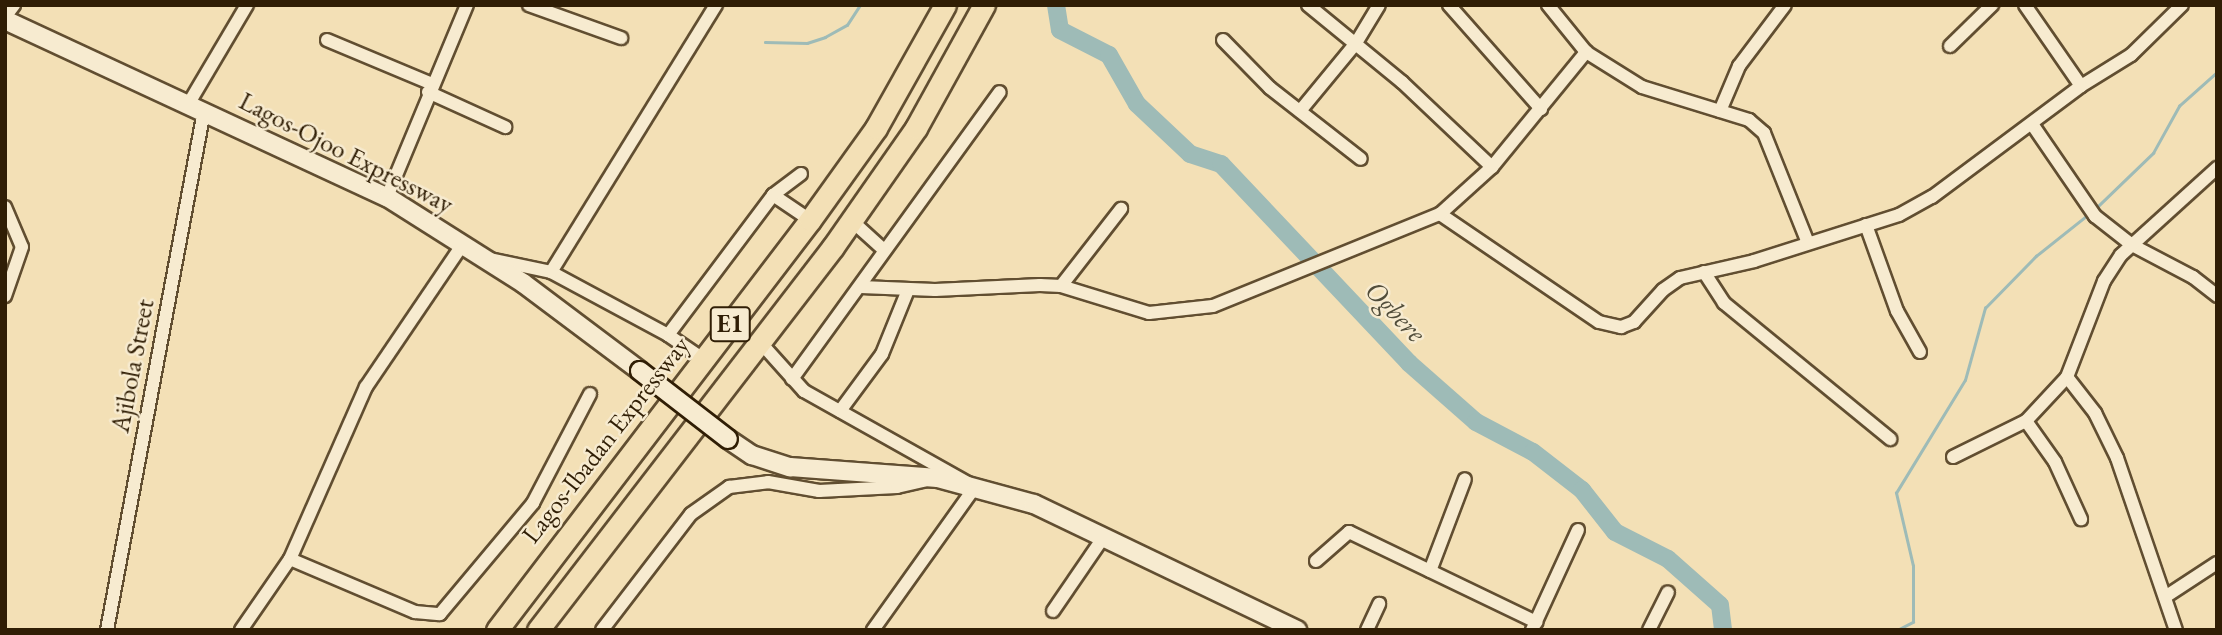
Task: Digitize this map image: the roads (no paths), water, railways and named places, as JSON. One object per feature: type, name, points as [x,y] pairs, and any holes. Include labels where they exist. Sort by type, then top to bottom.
[{"type":"highway","name":"Lagos-Ibadan Expressway","points":[[497,630],[810,220],[881,119],[945,5]]},
{"type":"highway","name":"E1","points":[[538,630],[852,221],[943,84],[984,5]]},
{"type":"main road","name":"Lagos-Ojoo Expressway","points":[[5,19],[387,197],[485,258],[752,455],[790,467],[938,478],[1034,504],[1268,624],[1297,630]]},
{"type":"street","points":[[5,19],[14,5]]},
{"type":"street","points":[[196,107],[247,5]]},
{"type":"street","points":[[387,197],[430,88],[467,5]]},
{"type":"street","points":[[528,5],[621,38]]},
{"type":"street","points":[[551,272],[716,5]]},
{"type":"street","points":[[1308,5],[1356,43],[1492,167]]},
{"type":"street","points":[[1300,111],[1356,43],[1379,5]]},
{"type":"street","points":[[1449,5],[1541,109]]},
{"type":"street","points":[[1548,5],[1586,52],[1662,96],[1749,120],[1764,133],[1808,243]]},
{"type":"street","points":[[1720,111],[1739,66],[1785,5]]},
{"type":"street","points":[[1950,46],[1992,5]]},
{"type":"street","points":[[2025,5],[2081,86]]},
{"type":"street","points":[[1440,214],[1611,326],[1634,322],[1670,284],[1899,215],[1932,197],[2081,86],[2131,55],[2182,5]]},
{"type":"street","points":[[327,40],[430,88],[505,127]]},
{"type":"street","points":[[1223,40],[1300,111],[1362,159]]},
{"type":"street","points":[[861,287],[908,290],[1061,286],[1123,309],[1168,313],[1213,306],[1440,214],[1492,167],[1586,52]]},
{"type":"street","points":[[792,379],[1000,92]]},
{"type":"street","name":"Ajibola Street","points":[[107,630],[196,107]]},
{"type":"street","points":[[2032,124],[2095,216],[2132,245],[2193,276],[2217,296]]},
{"type":"street","points":[[1953,457],[2026,421],[2067,376],[2104,281],[2132,245],[2217,168]]},
{"type":"street","points":[[668,335],[773,195],[801,174]]},
{"type":"street","points":[[773,195],[810,220]]},
{"type":"street","points":[[5,209],[22,247],[5,296]]},
{"type":"street","points":[[1061,286],[1121,209]]},
{"type":"street","points":[[852,221],[884,250]]},
{"type":"street","points":[[1866,225],[1897,311],[1920,352]]},
{"type":"street","points":[[241,630],[290,559],[351,414],[463,244]]},
{"type":"street","points":[[485,258],[551,272],[668,335],[703,359]]},
{"type":"street","points":[[1704,272],[1724,303],[1890,439]]},
{"type":"street","points":[[840,411],[882,354],[908,290]]},
{"type":"street","points":[[760,342],[792,379],[840,411],[975,487],[873,630]]},
{"type":"street","points":[[2067,376],[2095,413],[2117,458],[2176,630]]},
{"type":"street","points":[[290,559],[415,612],[440,614],[533,503],[590,394]]},
{"type":"street","points":[[2026,421],[2055,462],[2081,519]]},
{"type":"street","points":[[603,630],[691,514],[729,487],[768,482],[819,491],[874,489],[938,478]]},
{"type":"street","points":[[1430,571],[1465,479]]},
{"type":"street","points":[[1316,561],[1349,531],[1534,626],[1578,530]]},
{"type":"street","points":[[1053,611],[1103,538]]},
{"type":"street","points":[[2165,597],[2217,564]]},
{"type":"street","points":[[1649,630],[1668,592]]},
{"type":"street","points":[[1367,630],[1379,604]]},
{"type":"waterway","points":[[765,42],[807,43],[825,37],[847,25],[860,5]]},
{"type":"waterway","name":"Ogbere","points":[[1056,5],[1060,30],[1109,55],[1137,104],[1190,154],[1221,164],[1409,363],[1476,422],[1533,452],[1582,490],[1615,532],[1668,559],[1720,605],[1723,630]]},
{"type":"waterway","points":[[2095,209],[2153,153],[2179,106],[2217,72]]},
{"type":"waterway","points":[[1897,630],[1913,622],[1913,566],[1896,493],[1965,380],[1985,308],[2036,256],[2090,213]]}]
